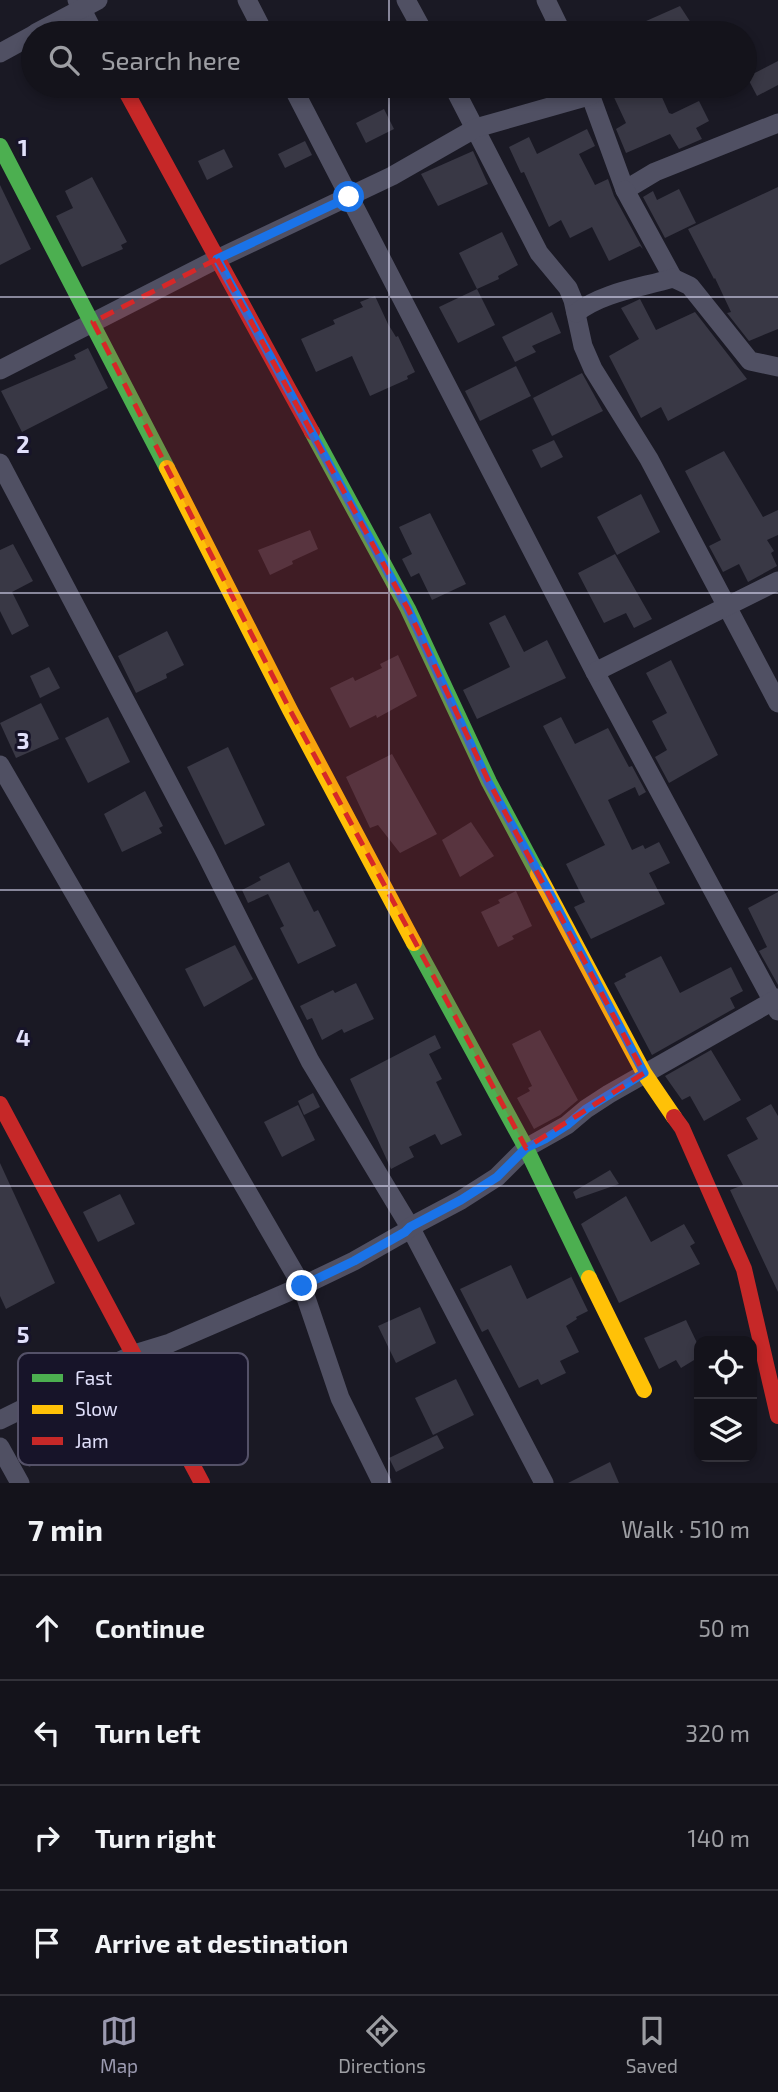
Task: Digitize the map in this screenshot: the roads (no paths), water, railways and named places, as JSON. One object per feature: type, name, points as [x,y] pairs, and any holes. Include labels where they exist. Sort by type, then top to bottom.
[{"type":"street","points":[[247,0],[258,21]]},
{"type":"street","points":[[406,0],[417,21]]},
{"type":"street","points":[[546,0],[556,21]]},
{"type":"street","points":[[56,21],[85,3],[90,21]]},
{"type":"street","points":[[0,53],[21,42]]},
{"type":"street","points":[[130,98],[408,609],[488,782],[644,1073],[682,1128],[744,1269],[778,1416]]},
{"type":"street","points":[[137,1353],[170,1343],[354,1261],[497,1177],[526,1148],[556,1132],[586,1109],[644,1073],[776,1003],[722,910],[595,672],[298,98]]},
{"type":"street","points":[[460,98],[539,253],[568,288],[583,346],[593,369],[649,459],[778,703]]},
{"type":"street","points":[[0,370],[217,259],[393,176],[476,128],[568,98]]},
{"type":"street","points":[[592,98],[625,190],[673,278],[690,286],[750,361],[778,367]]},
{"type":"street","points":[[625,190],[655,172],[777,126]]},
{"type":"street","points":[[0,146],[393,906],[463,1029],[526,1148],[644,1390]]},
{"type":"street","points":[[576,313],[607,296],[673,278]]},
{"type":"street","points":[[0,463],[206,854],[310,1061],[410,1227],[544,1483]]},
{"type":"street","points":[[595,672],[729,608],[778,581]]},
{"type":"street","points":[[0,765],[302,1286],[340,1398],[382,1483]]},
{"type":"street","points":[[0,1104],[133,1353]]},
{"type":"street","points":[[0,1420],[18,1411]]},
{"type":"street","points":[[0,1447],[20,1483]]},
{"type":"street","points":[[193,1465],[202,1483]]}]
